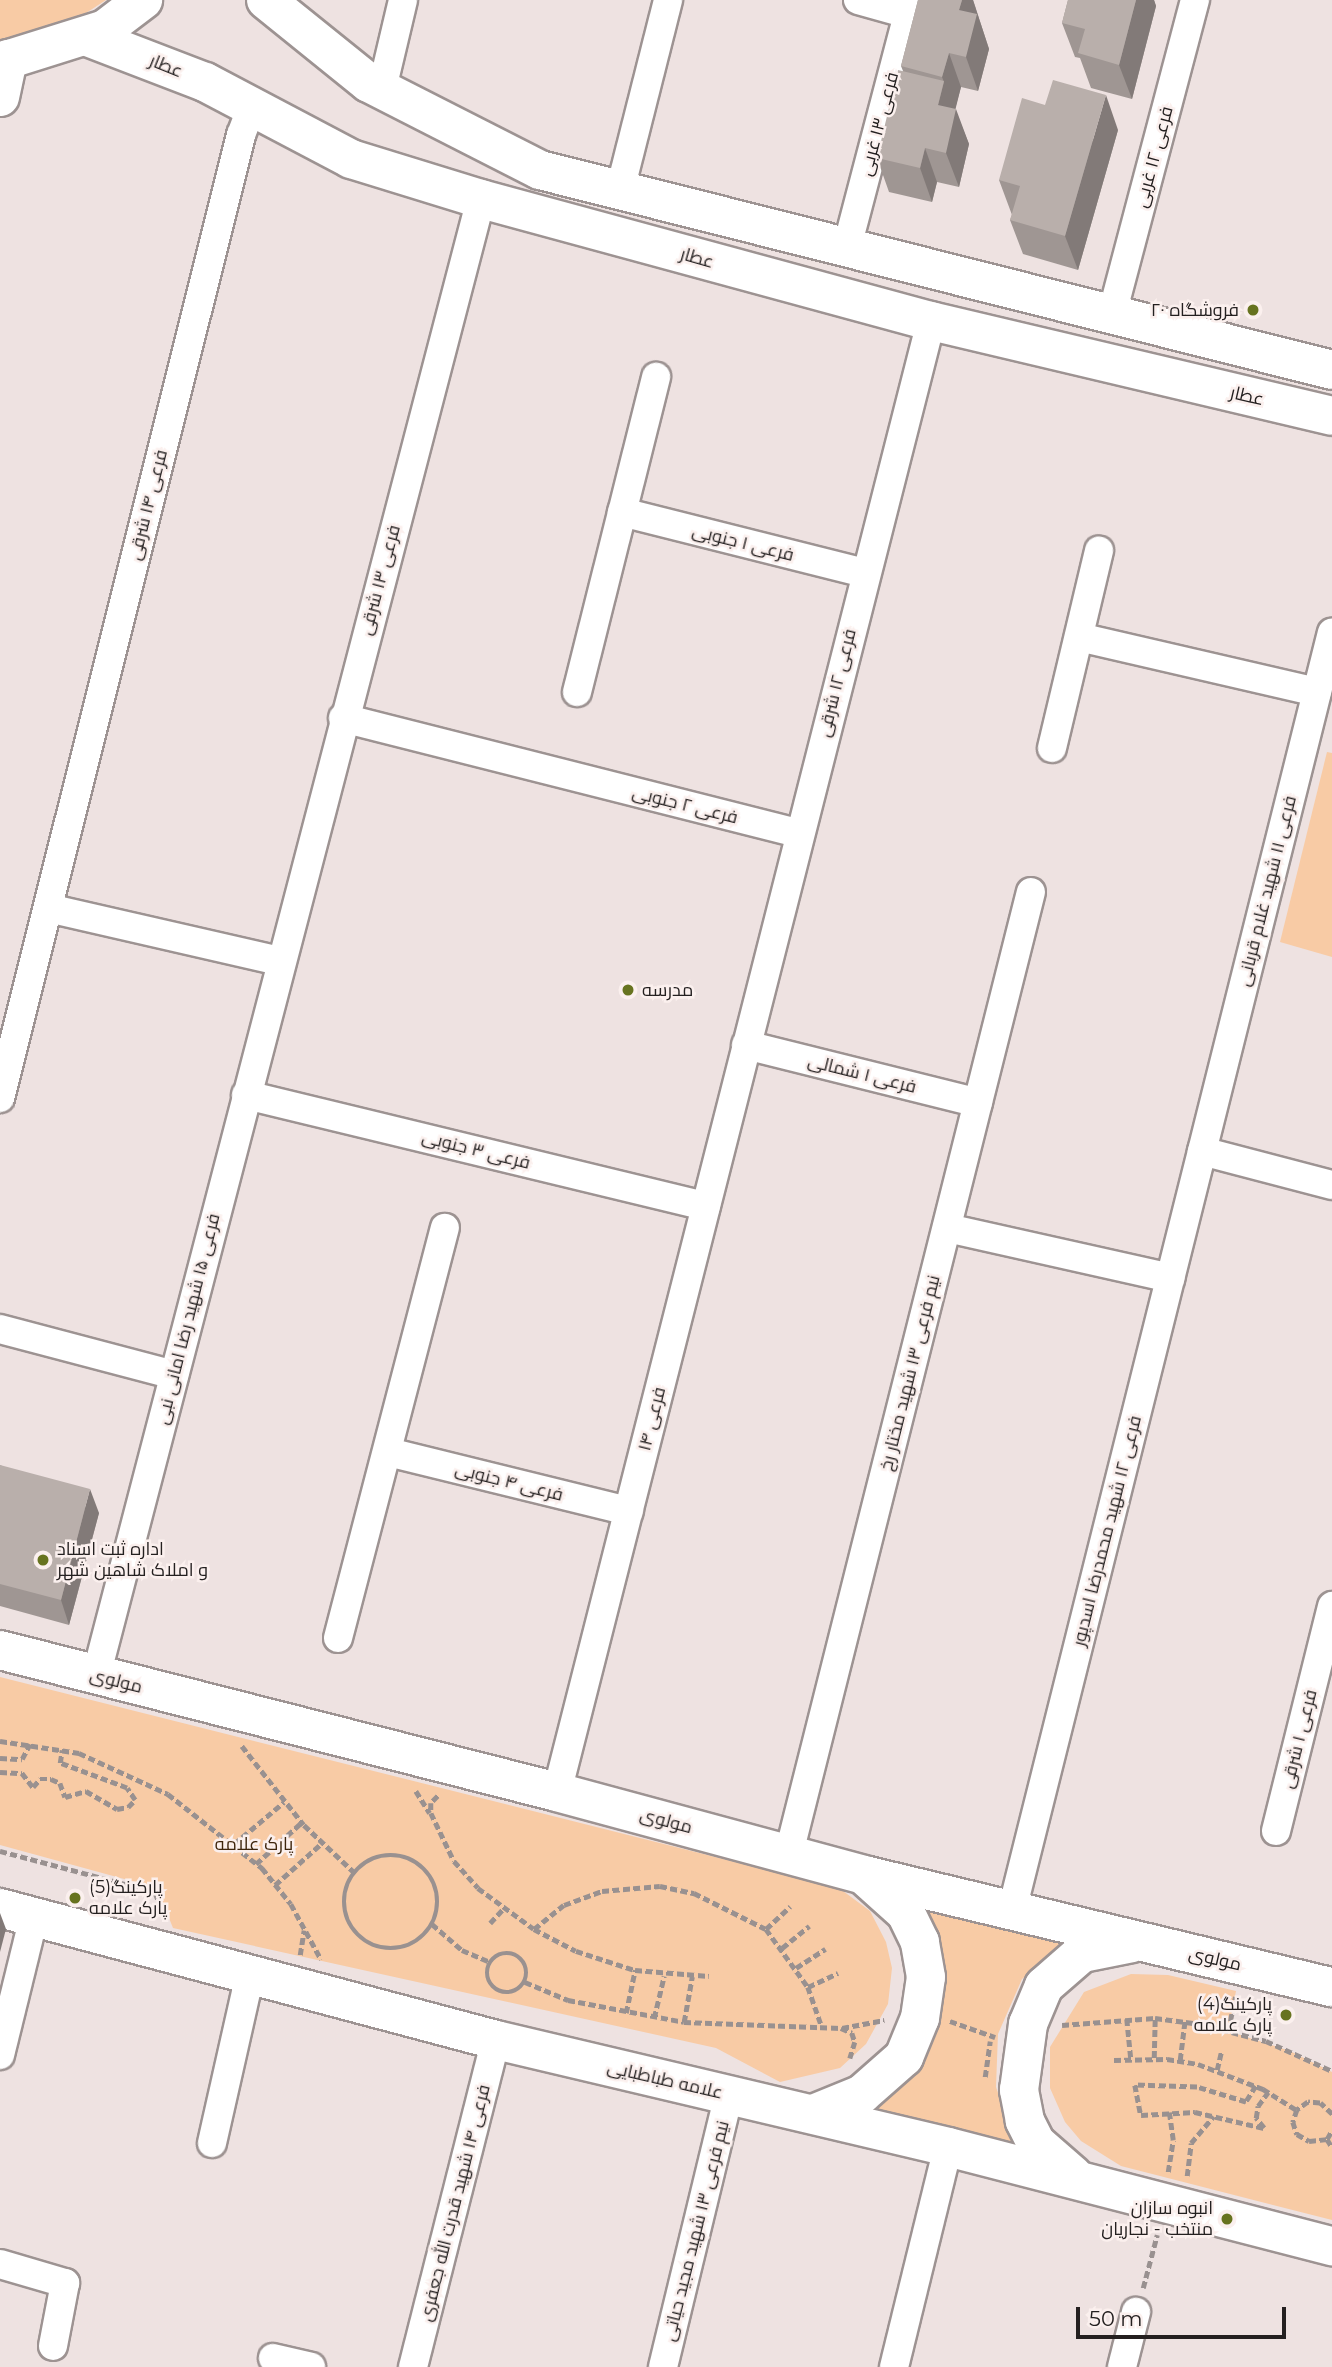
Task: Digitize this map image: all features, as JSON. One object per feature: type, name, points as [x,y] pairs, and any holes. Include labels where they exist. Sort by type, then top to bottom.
[{"type":"street","points":[[0,97],[4,61],[85,36],[124,18],[143,0]]},
{"type":"street","points":[[266,0],[382,89],[540,170],[1332,370]]},
{"type":"street","points":[[382,89],[402,0]]},
{"type":"street","points":[[621,190],[668,0]]},
{"type":"street","points":[[858,0],[910,7]]},
{"type":"street","name":"فرعی ۱۲ غربی","points":[[1112,314],[1195,0]]},
{"type":"street","name":"فرعی ۱۳ غربی","points":[[847,247],[910,7]]},
{"type":"street","name":"عطار","points":[[85,36],[159,62],[253,104],[351,159],[481,199],[931,321],[1332,416]]},
{"type":"street","name":"فرعی ۱۴ شرقی","points":[[0,1098],[241,135],[253,104]]},
{"type":"street","name":"فرعی ۱۳ شرقی","points":[[280,961],[481,199]]},
{"type":"street","points":[[692,257],[705,212]]},
{"type":"street","name":"فرعی ۱۲ شرقی","points":[[746,1045],[931,321]]},
{"type":"street","points":[[577,692],[656,377]]},
{"type":"street","name":"فرعی ۱ جنوبی","points":[[622,512],[865,573]]},
{"type":"street","points":[[1052,748],[1099,551]]},
{"type":"street","name":"فرعی ۱۱ شهید غلام قربانی","points":[[1202,1151],[1332,632]]},
{"type":"street","points":[[1079,637],[1317,692]]},
{"type":"street","name":"فرعی ۲ جنوبی","points":[[343,718],[799,833]]},
{"type":"street","name":"نیم فرعی ۱۳ شهید مختار رخ","points":[[789,1853],[1031,892]]},
{"type":"street","points":[[48,908],[280,961]]},
{"type":"street","name":"فرعی ۱۵ شهید رضا امانی نبی","points":[[96,1676],[280,961]]},
{"type":"street","name":"فرعی ۱ شمالی","points":[[746,1045],[978,1103]]},
{"type":"street","name":"فرعی ۱۴","points":[[557,1792],[746,1045]]},
{"type":"street","name":"فرعی ۳ جنوبی","points":[[246,1095],[706,1206]]},
{"type":"street","points":[[1202,1151],[1332,1185]]},
{"type":"street","name":"فرعی ۱۲ شهید محمدرضا اسدپور","points":[[1012,1910],[1202,1151]]},
{"type":"street","points":[[338,1638],[445,1228]]},
{"type":"street","points":[[947,1228],[1170,1278]]},
{"type":"street","points":[[0,1329],[174,1375]]},
{"type":"street","name":"فرعی ۴ جنوبی","points":[[388,1452],[629,1511]]},
{"type":"street","name":"فرعی ۱ شرقی","points":[[1276,1831],[1332,1606]]},
{"type":"street","name":"مولوی","points":[[0,1650],[557,1792],[864,1875],[1332,1987]]},
{"type":"street","points":[[813,2114],[862,2094],[904,2057],[903,2019],[926,1978],[920,1942],[906,1913],[864,1875]]},
{"type":"street","points":[[0,2055],[17,1913]]},
{"type":"street","name":"علامه طباطبایی","points":[[17,1913],[496,2040],[813,2114],[1082,2181],[1170,2188],[1332,2246]]},
{"type":"street","points":[[1082,2181],[1036,2143],[1025,2121],[1019,2090],[1023,2045],[1044,1986],[1082,1953],[1141,1941]]},
{"type":"street","points":[[212,2143],[250,1975]]},
{"type":"street","name":"فرعی ۱۴ شهید قدرت الله جعفری","points":[[414,2367],[496,2040]]},
{"type":"street","name":"نیم فرعی ۱۳ شهید مجید حیاتی","points":[[663,2367],[729,2095]]},
{"type":"street","points":[[894,2367],[948,2147]]},
{"type":"street","points":[[0,2264],[65,2283],[53,2346]]},
{"type":"street","points":[[1122,2367],[1136,2312]]},
{"type":"street","points":[[273,2358],[311,2367]]},
{"type":"path","points":[[234,1737],[284,1802],[322,1843],[355,1873]]},
{"type":"path","points":[[0,1741],[62,1750],[146,1782],[234,1844],[256,1864],[275,1885],[304,1929],[312,1949],[326,1963]]},
{"type":"path","points":[[0,1758],[22,1759],[30,1744]]},
{"type":"path","points":[[0,1772],[22,1773],[33,1787],[40,1779],[51,1779],[60,1783],[65,1797],[86,1791],[117,1809],[128,1807],[135,1800],[127,1788],[60,1763],[62,1750]]},
{"type":"path","points":[[412,1787],[461,1870],[504,1908],[534,1929],[593,1958],[635,1970],[664,1976],[709,1976]]},
{"type":"path","points":[[433,1821],[431,1803],[443,1792]]},
{"type":"path","points":[[234,1844],[284,1802]]},
{"type":"path","points":[[256,1864],[302,1822]]},
{"type":"path","points":[[275,1885],[322,1843]]},
{"type":"path","points":[[0,1851],[155,1892],[170,1929]]},
{"type":"path","points":[[387,1854],[419,1863],[436,1888],[438,1903],[432,1924],[417,1941],[404,1947],[389,1949],[361,1938],[345,1913],[344,1896],[355,1873],[372,1858],[387,1854]]},
{"type":"path","points":[[534,1929],[551,1912],[575,1899],[639,1886],[694,1893],[766,1929],[808,1987],[822,2027]]},
{"type":"path","points":[[766,1929],[790,1907]]},
{"type":"path","points":[[490,1923],[504,1908]]},
{"type":"path","points":[[432,1924],[462,1950],[490,1962]]},
{"type":"path","points":[[782,1948],[810,1926]]},
{"type":"path","points":[[295,1958],[301,1955],[304,1929]]},
{"type":"path","points":[[796,1968],[825,1949]]},
{"type":"path","points":[[500,1954],[514,1954],[524,1963],[525,1982],[511,1992],[499,1991],[487,1976],[490,1962],[500,1954]]},
{"type":"path","points":[[626,2013],[635,1970]]},
{"type":"path","points":[[808,1987],[838,1973]]},
{"type":"path","points":[[654,2018],[664,1976]]},
{"type":"path","points":[[684,2022],[692,1977]]},
{"type":"path","points":[[525,1982],[568,2000],[684,2022],[841,2028],[903,2019],[943,2019],[1023,2045]]},
{"type":"path","points":[[1225,1988],[1237,1991]]},
{"type":"path","points":[[1064,2016],[1058,2025],[1155,2018],[1185,2021],[1266,2041],[1332,2071]]},
{"type":"path","points":[[1154,2058],[1155,2018]]},
{"type":"path","points":[[878,2031],[903,2019]]},
{"type":"path","points":[[1127,2019],[1131,2059]]},
{"type":"path","points":[[1180,2060],[1185,2021]]},
{"type":"path","points":[[841,2028],[852,2033],[855,2042],[846,2064],[860,2053]]},
{"type":"path","points":[[1217,2070],[1221,2052]]},
{"type":"path","points":[[1114,2060],[1180,2060],[1217,2070],[1256,2086],[1297,2110]]},
{"type":"path","points":[[1256,2086],[1246,2102],[1197,2087],[1135,2085],[1142,2115],[1169,2112],[1214,2116],[1264,2128],[1256,2118],[1258,2106],[1268,2092]]},
{"type":"path","points":[[1327,2139],[1308,2141],[1297,2134],[1293,2122],[1297,2110],[1314,2101],[1332,2114]]},
{"type":"path","points":[[1136,2312],[1170,2188],[1173,2140],[1169,2112]]},
{"type":"path","points":[[1170,2188],[1187,2184],[1191,2143],[1214,2116]]},
{"type":"path","points":[[1327,2139],[1332,2130]]},
{"type":"path","points":[[1327,2139],[1332,2147]]},
{"type":"green space","points":[[0,0],[106,0],[86,13],[0,40]]},
{"type":"green space","points":[[1327,752],[1332,753],[1332,957],[1280,942]]},
{"type":"green space","name":"پارک علامه","points":[[0,1677],[839,1888],[870,1911],[886,1942],[892,1968],[888,2004],[866,2044],[840,2068],[780,2082],[716,2048],[173,1928],[157,1888],[0,1845]]},
{"type":"green space","points":[[920,1907],[1063,1936],[1066,1944],[1022,1979],[998,2034],[996,2087],[1013,2137],[1008,2145],[874,2112],[872,2105],[894,2086]]},
{"type":"green space","points":[[1131,1974],[1168,1975],[1236,1991],[1228,2031],[1290,2051],[1332,2072],[1332,2220],[1121,2166],[1081,2141],[1065,2122],[1050,2088],[1050,2047],[1084,1992]]},
{"type":"building","points":[[918,0],[962,0],[959,10],[977,14],[966,57],[949,53],[942,77],[901,66]]},
{"type":"building","points":[[1068,0],[1136,0],[1119,65],[1078,53],[1085,29],[1062,23]]},
{"type":"building","points":[[898,70],[944,81],[938,105],[956,109],[946,153],[925,148],[920,168],[877,158]]},
{"type":"building","points":[[1053,80],[1106,95],[1065,236],[1010,220],[1020,186],[999,180],[1022,98],[1045,105]]},
{"type":"building","name":"اداره ثبت اسناد و املاک شاهین شهر","points":[[0,1465],[90,1489],[61,1600],[0,1584]]},
{"type":"place","name":"فروشگاه ۲۰","points":[[1253,310]]},
{"type":"place","name":"مدرسه","points":[[628,990]]},
{"type":"place","name":"اداره ثبت اسناد و املاک شاهین شهر","points":[[43,1560]]},
{"type":"place","name":"پارکینگ(5) پارک علامه","points":[[75,1898]]},
{"type":"place","name":"پارکینگ(4) پارک علامه","points":[[1286,2015]]},
{"type":"place","name":"انبوه سازان منتخب - نجاریان","points":[[1227,2219]]}]
